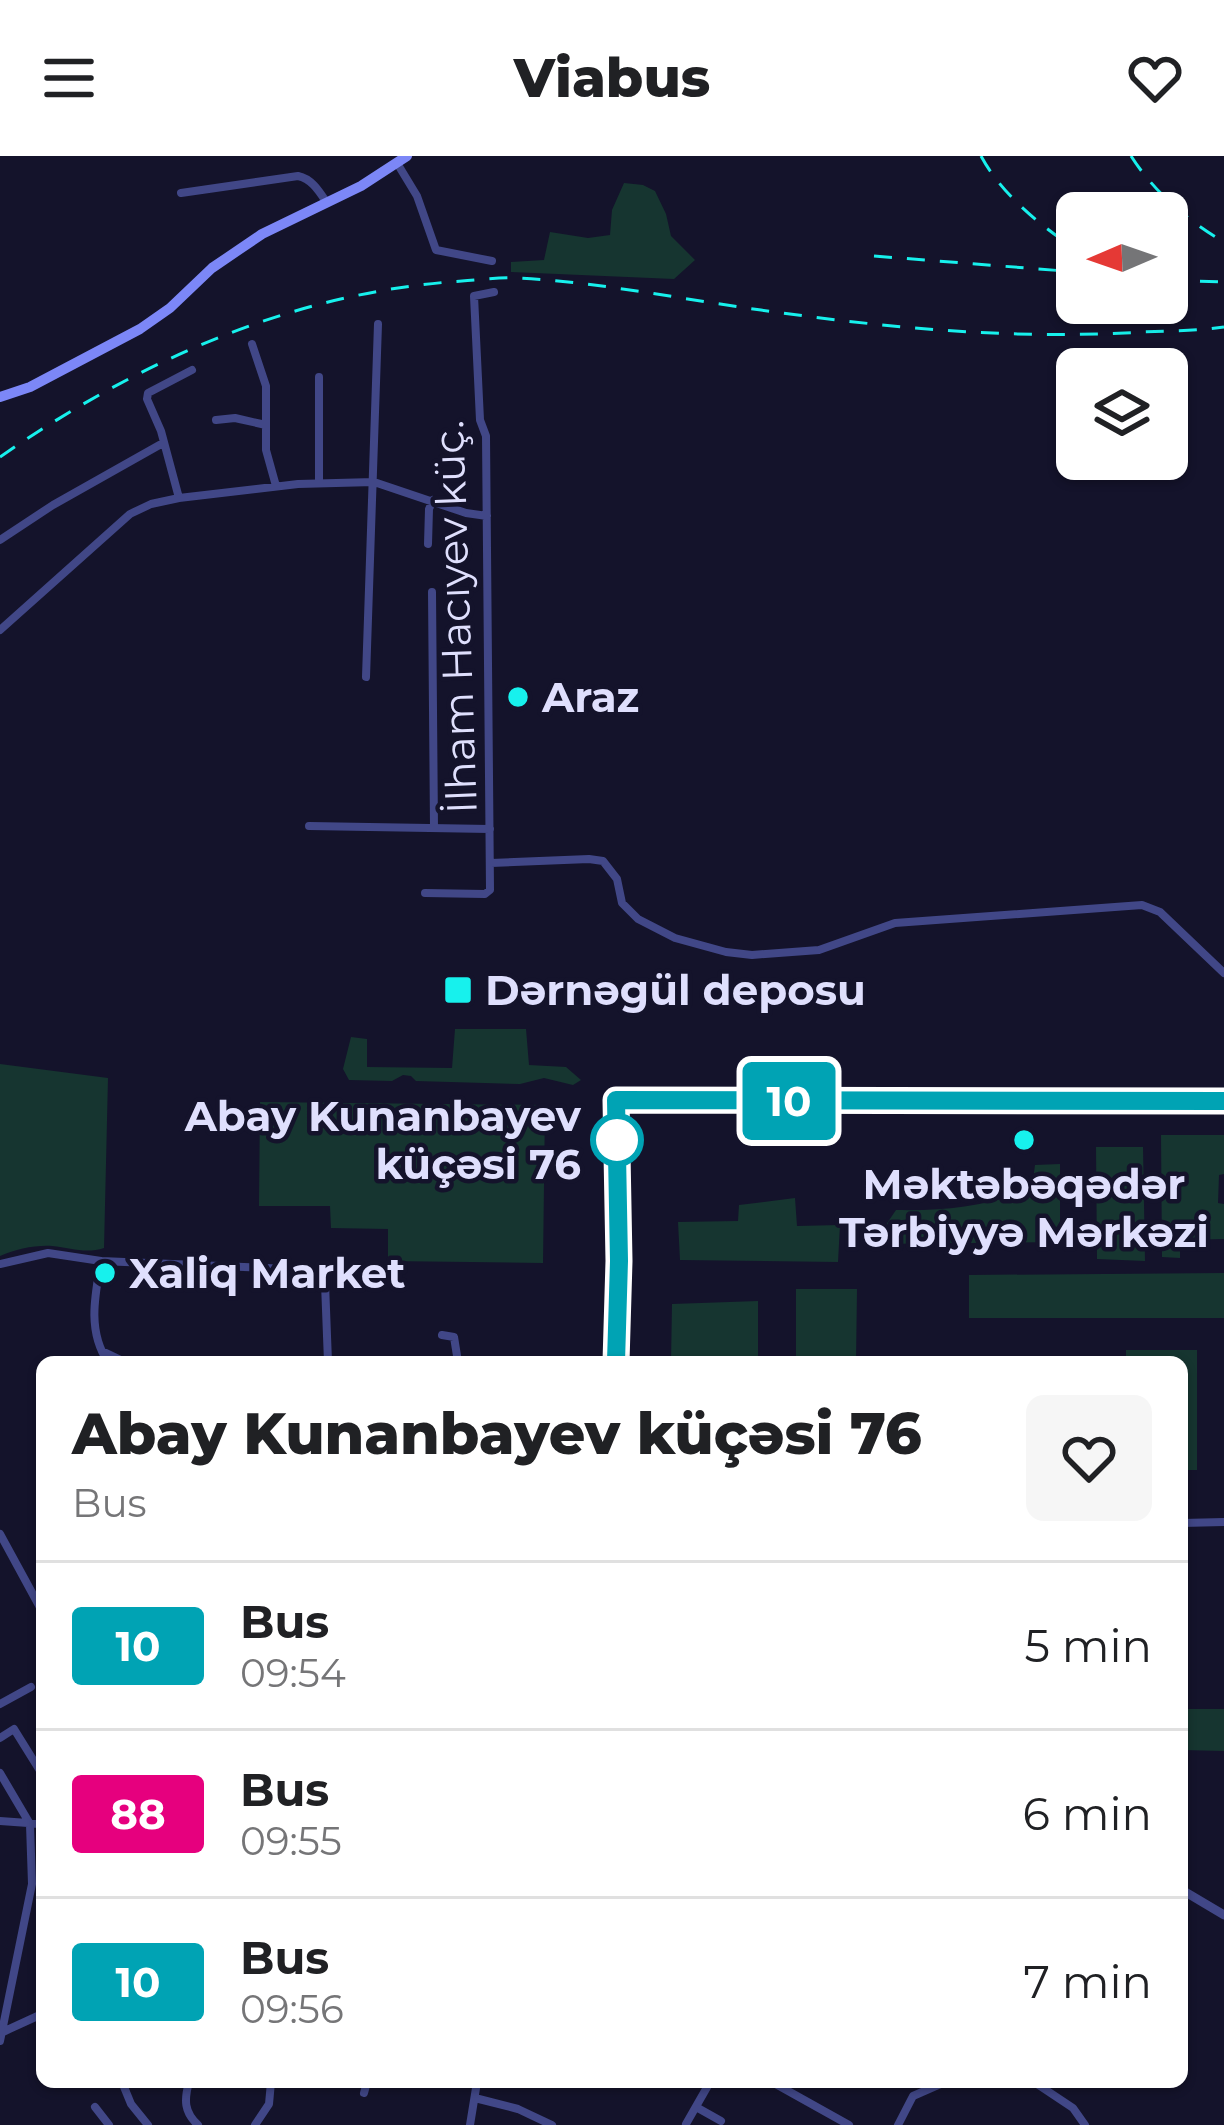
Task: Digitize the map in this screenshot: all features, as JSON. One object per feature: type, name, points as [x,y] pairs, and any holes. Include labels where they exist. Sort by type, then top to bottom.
[{"type":"main road","points":[[0,397],[30,387],[140,329],[212,268],[262,234],[402,160]]},
{"type":"street","points":[[402,160],[436,250],[492,261]]},
{"type":"street","points":[[181,194],[298,176],[317,188],[327,203]]},
{"type":"street","name":"İlham Hacıyev küç.","points":[[424,893],[485,894],[490,890],[485,436],[480,420],[474,296],[494,292]]},
{"type":"street","points":[[366,677],[378,324]]},
{"type":"street","points":[[252,344],[266,386],[267,458],[276,487]]},
{"type":"street","points":[[179,497],[147,399],[148,393],[192,370]]},
{"type":"street","points":[[319,483],[320,377]]},
{"type":"street","points":[[216,420],[235,418],[266,425]]},
{"type":"street","points":[[0,540],[163,442]]},
{"type":"street","points":[[0,630],[130,514],[151,503],[276,487],[374,482],[487,516]]},
{"type":"street","points":[[428,544],[433,500]]},
{"type":"street","points":[[432,592],[434,828]]},
{"type":"street","points":[[309,826],[490,829]]},
{"type":"street","points":[[490,863],[603,861],[616,879],[622,903],[638,919],[675,938],[752,955],[819,950],[896,923],[1142,905],[1160,912],[1224,973]]},
{"type":"street","points":[[616,1356],[616,1100],[1224,1101]]},
{"type":"street","points":[[0,1264],[48,1253],[100,1261],[312,1270],[325,1283],[327,1356]]},
{"type":"street","points":[[100,1261],[93,1303],[96,1337],[104,1356]]},
{"type":"street","points":[[442,1335],[454,1337],[457,1356]]},
{"type":"street","points":[[100,1350],[112,1356]]},
{"type":"street","points":[[1188,1523],[1224,1522]]},
{"type":"street","points":[[0,1534],[36,1600]]},
{"type":"street","points":[[0,1704],[32,1687]]},
{"type":"street","points":[[0,1738],[14,1729],[36,1764]]},
{"type":"street","points":[[0,1773],[30,1824],[36,1876]]},
{"type":"street","points":[[0,1821],[36,1824]]},
{"type":"street","points":[[2,2036],[36,1889]]},
{"type":"street","points":[[1188,1894],[1224,1915]]},
{"type":"street","points":[[2,2036],[36,2017]]},
{"type":"street","points":[[124,2088],[148,2125]]},
{"type":"street","points":[[188,2088],[186,2107],[198,2125]]},
{"type":"street","points":[[255,2125],[269,2104],[270,2088]]},
{"type":"street","points":[[364,2093],[366,2088]]},
{"type":"street","points":[[470,2125],[476,2088]]},
{"type":"street","points":[[686,2124],[707,2088]]},
{"type":"street","points":[[783,2088],[849,2125]]},
{"type":"street","points":[[898,2125],[913,2096],[931,2088]]},
{"type":"street","points":[[1043,2088],[1072,2108],[1085,2125]]},
{"type":"street","points":[[475,2098],[552,2125]]},
{"type":"street","points":[[95,2107],[109,2125]]},
{"type":"street","points":[[696,2107],[721,2121]]},
{"type":"green space","points":[[624,183],[655,191],[671,236],[695,260],[674,279],[511,272],[511,262],[544,260],[550,232],[588,238],[610,235],[612,210]]},
{"type":"green space","points":[[455,1029],[526,1029],[529,1065],[566,1067],[581,1080],[573,1085],[544,1078],[520,1084],[416,1081],[403,1075],[392,1081],[349,1080],[343,1069],[351,1037],[367,1039],[367,1067],[452,1068]]},
{"type":"green space","points":[[0,1064],[108,1078],[104,1248],[39,1246],[0,1256]]},
{"type":"green space","points":[[260,1102],[545,1105],[543,1263],[388,1261],[388,1229],[331,1228],[330,1206],[259,1206]]},
{"type":"green space","points":[[1161,1135],[1224,1135],[1218,1203],[1224,1204],[1224,1239],[1180,1240],[1180,1258],[1162,1257]]},
{"type":"green space","points":[[1096,1147],[1143,1147],[1145,1261],[1097,1259]]},
{"type":"green space","points":[[1060,1164],[1060,1242],[873,1244],[896,1210],[999,1200],[1032,1188],[1035,1165]]},
{"type":"green space","points":[[795,1198],[797,1226],[840,1225],[838,1262],[680,1260],[678,1222],[738,1221],[739,1205]]},
{"type":"green space","points":[[1224,1273],[1224,1318],[969,1318],[969,1275]]},
{"type":"green space","points":[[796,1289],[857,1289],[856,1356],[796,1356]]},
{"type":"green space","points":[[758,1301],[758,1356],[671,1356],[672,1304]]},
{"type":"green space","points":[[1126,1350],[1197,1350],[1197,1470],[1188,1470],[1188,1356],[1126,1356]]},
{"type":"green space","points":[[1188,1709],[1224,1709],[1224,1751],[1188,1750]]},
{"type":"railway","points":[[981,156],[1023,209],[1056,235]]},
{"type":"railway","points":[[1131,156],[1173,205],[1224,242]]},
{"type":"railway","points":[[874,256],[1056,270]]},
{"type":"railway","points":[[0,457],[107,391],[220,337],[338,300],[462,281],[510,278],[578,283],[951,331],[1094,334],[1224,327]]},
{"type":"railway","points":[[1188,281],[1224,282]]},
{"type":"bus line","name":"10","points":[[616,1356],[616,1100],[1224,1101]]},
{"type":"place","name":"Araz","points":[[518,697]]},
{"type":"place","name":"Dərnəgül deposu","points":[[458,990]]},
{"type":"place","name":"Abay Kunanbayev küçəsi 76","points":[[617,1140]]},
{"type":"place","name":"Məktəbəqədər Tərbiyyə Mərkəzi","points":[[1024,1140]]},
{"type":"place","name":"Xaliq Market","points":[[105,1273]]}]
